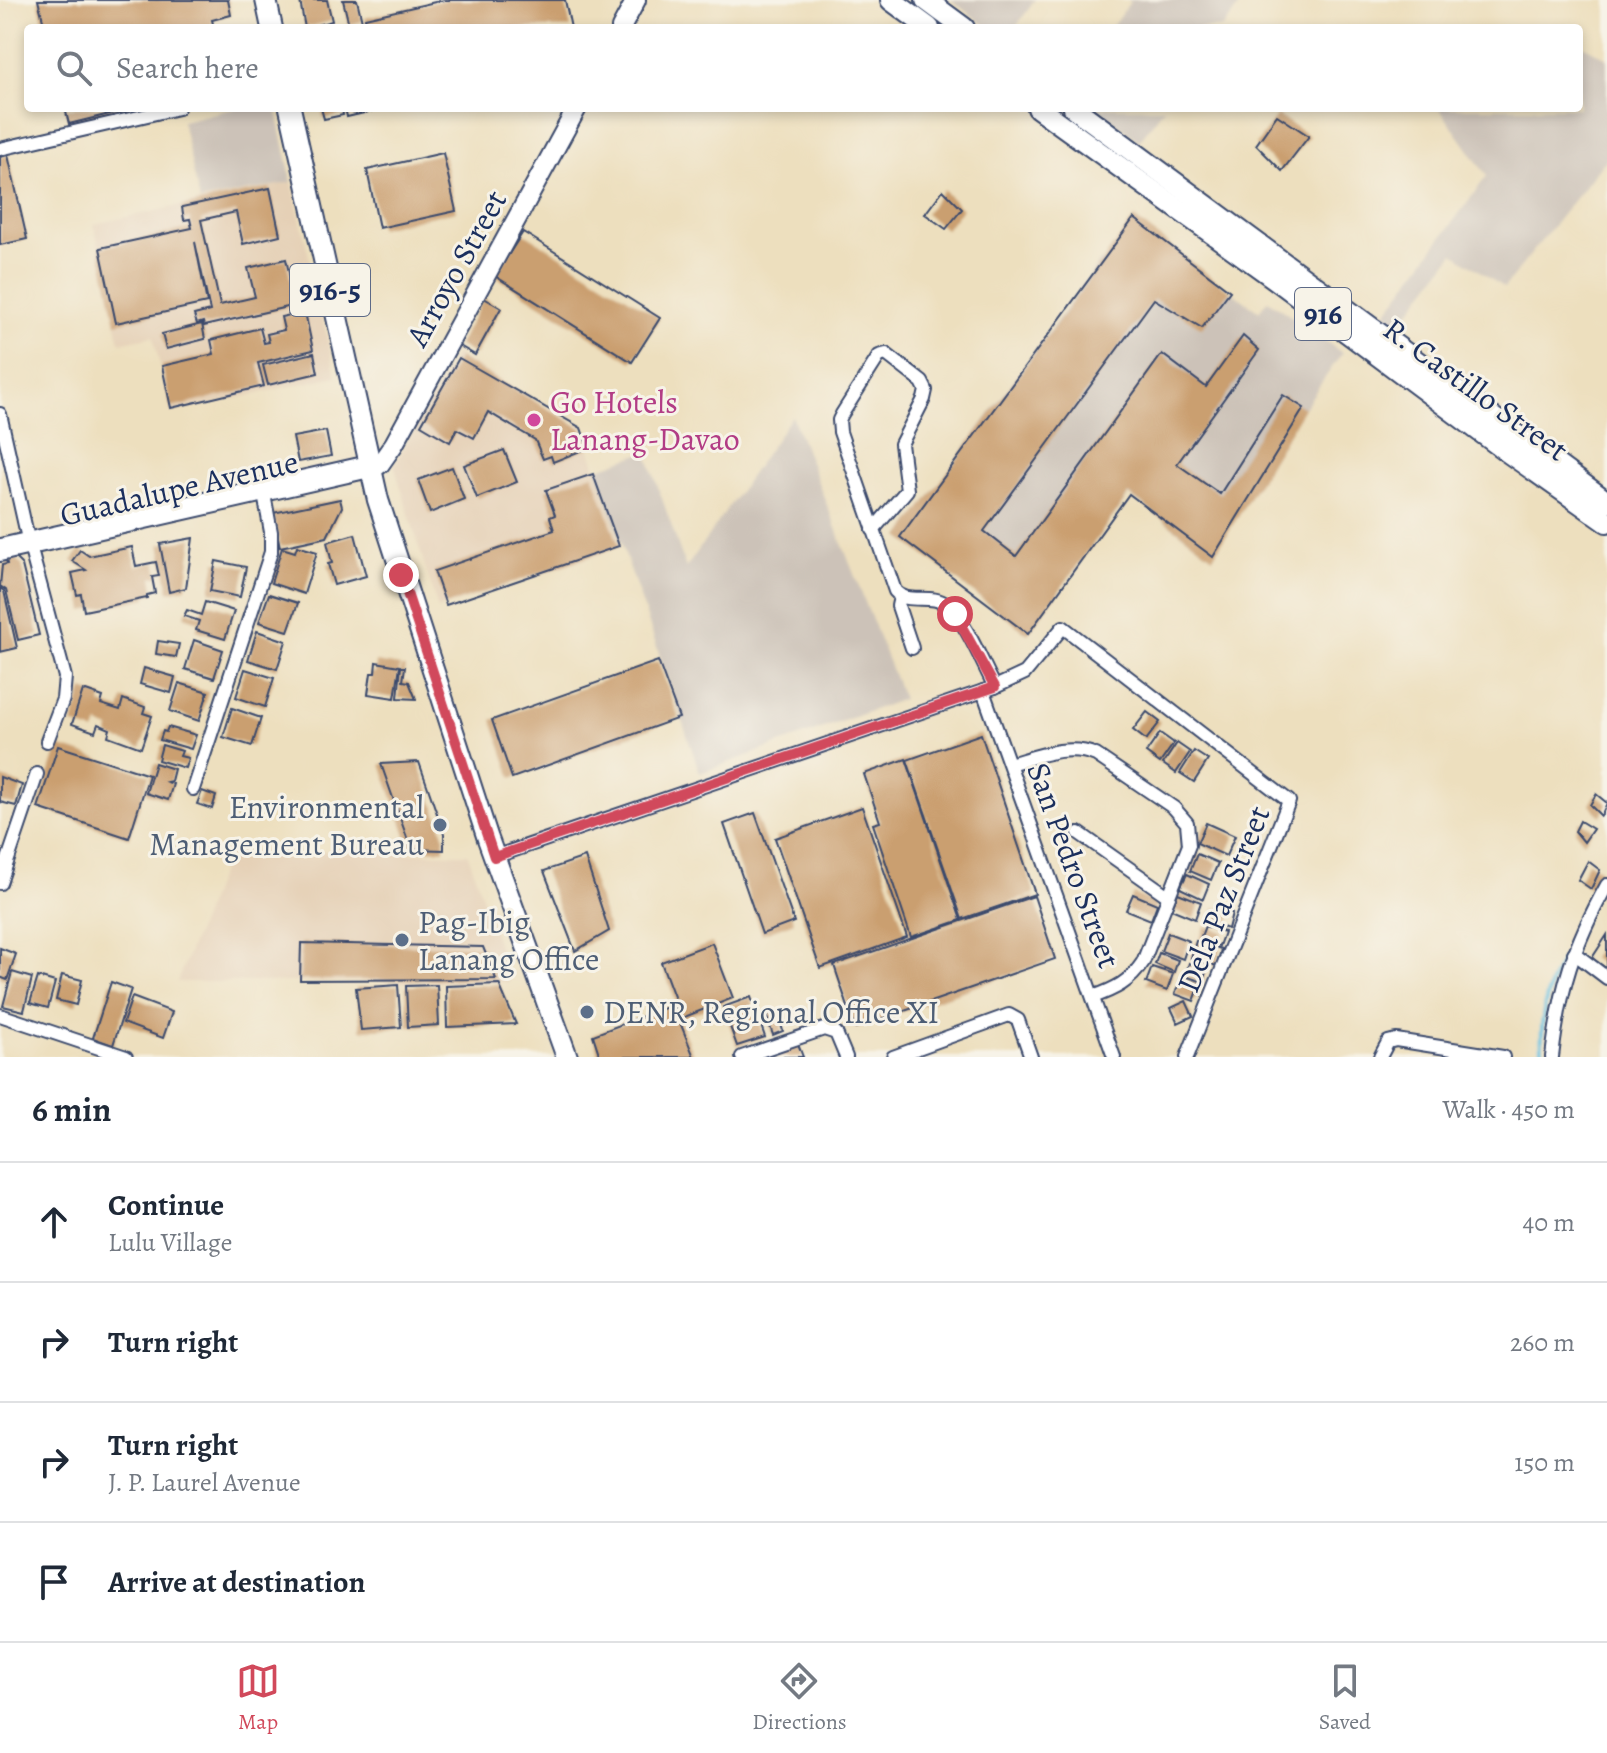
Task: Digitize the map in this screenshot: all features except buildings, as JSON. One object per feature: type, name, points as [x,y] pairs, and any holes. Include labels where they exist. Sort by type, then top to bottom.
[{"type":"main road","points":[[266,0],[271,24]]},
{"type":"main road","points":[[891,0],[924,24]]},
{"type":"main road","points":[[926,0],[959,24]]},
{"type":"main road","name":"916-5","points":[[291,112],[401,575],[494,857],[567,1057]]},
{"type":"main road","name":"R. Castillo Street","points":[[1044,112],[1607,522]]},
{"type":"main road","name":"R. Castillo Street","points":[[1079,112],[1607,502]]},
{"type":"street","points":[[623,24],[636,0]]},
{"type":"street","points":[[0,149],[161,112]]},
{"type":"street","name":"Arroyo Street","points":[[375,463],[575,112]]},
{"type":"street","points":[[873,530],[907,490],[901,444],[926,390],[922,382],[886,354],[879,356],[839,420],[840,432],[873,530],[900,597],[898,606],[912,648]]},
{"type":"street","points":[[0,414],[65,677],[63,699],[47,741]]},
{"type":"street","name":"Guadalupe Avenue","points":[[0,545],[30,543],[375,463]]},
{"type":"street","points":[[193,789],[271,552],[264,490]]},
{"type":"street","name":"Guadalupe Avenue","points":[[0,555],[30,543]]},
{"type":"street","name":"San Pedro Street","points":[[900,597],[928,597],[947,606],[962,625],[989,689],[1010,764],[1114,1057]]},
{"type":"street","name":"Dela Paz Street","points":[[989,689],[1025,673],[1063,627],[1289,801],[1187,1057]]},
{"type":"street","points":[[494,857],[989,689]]},
{"type":"street","points":[[1010,764],[1052,752],[1085,750],[1174,808],[1187,823],[1189,845],[1143,962],[1135,975],[1112,990],[1093,997]]},
{"type":"street","points":[[0,883],[37,774]]},
{"type":"street","points":[[1079,833],[1168,896]]},
{"type":"street","points":[[1552,1057],[1557,1016],[1574,952],[1607,886]]},
{"type":"street","points":[[1574,952],[1607,978]]},
{"type":"street","points":[[0,1015],[106,1054],[126,1057]]},
{"type":"street","points":[[893,1057],[1003,1016],[1015,1016],[1018,1020],[1031,1057]]},
{"type":"street","points":[[742,1057],[817,1031],[830,1030],[836,1033],[846,1057]]},
{"type":"street","points":[[1380,1057],[1388,1042],[1396,1040],[1444,1052],[1503,1057]]},
{"type":"shaded area","points":[[951,0],[1035,0],[1018,24],[984,24]]},
{"type":"shaded area","points":[[1128,0],[1243,0],[1226,24],[1114,24],[1130,2]]},
{"type":"shaded area","points":[[1583,45],[1607,58],[1607,158],[1504,288],[1454,253],[1396,329],[1382,318],[1487,176],[1442,112],[1583,112]]},
{"type":"shaded area","points":[[219,112],[277,112],[292,182],[200,201],[182,121]]},
{"type":"shaded area","points":[[1102,112],[1161,112],[1139,141]]},
{"type":"shaded area","points":[[292,182],[336,376],[171,413],[153,336],[120,343],[94,224]]},
{"type":"shaded area","points":[[1101,260],[1154,299],[1202,328],[1230,291],[1259,311],[1268,300],[1342,353],[1304,408],[1213,557],[1129,495],[1028,634],[900,537]]},
{"type":"shaded area","points":[[456,355],[583,428],[621,547],[438,609],[394,465]]},
{"type":"shaded area","points":[[792,416],[903,699],[700,773],[596,469],[646,452],[686,568]]},
{"type":"shaded area","points":[[229,850],[468,854],[510,982],[177,982]]},
{"type":"waterway","points":[[1542,1050],[1542,1022],[1547,994],[1557,968],[1573,945]]},
{"type":"place","name":"Go Hotels Lanang-Davao","points":[[534,420]]},
{"type":"place","name":"Environmental Management Bureau","points":[[440,825]]},
{"type":"place","name":"Pag-Ibig Lanang Office","points":[[402,940]]},
{"type":"place","name":"DENR, Regional Office XI","points":[[587,1012]]},
{"type":"route","points":[[401,575],[494,857],[995,687],[955,614]]}]
